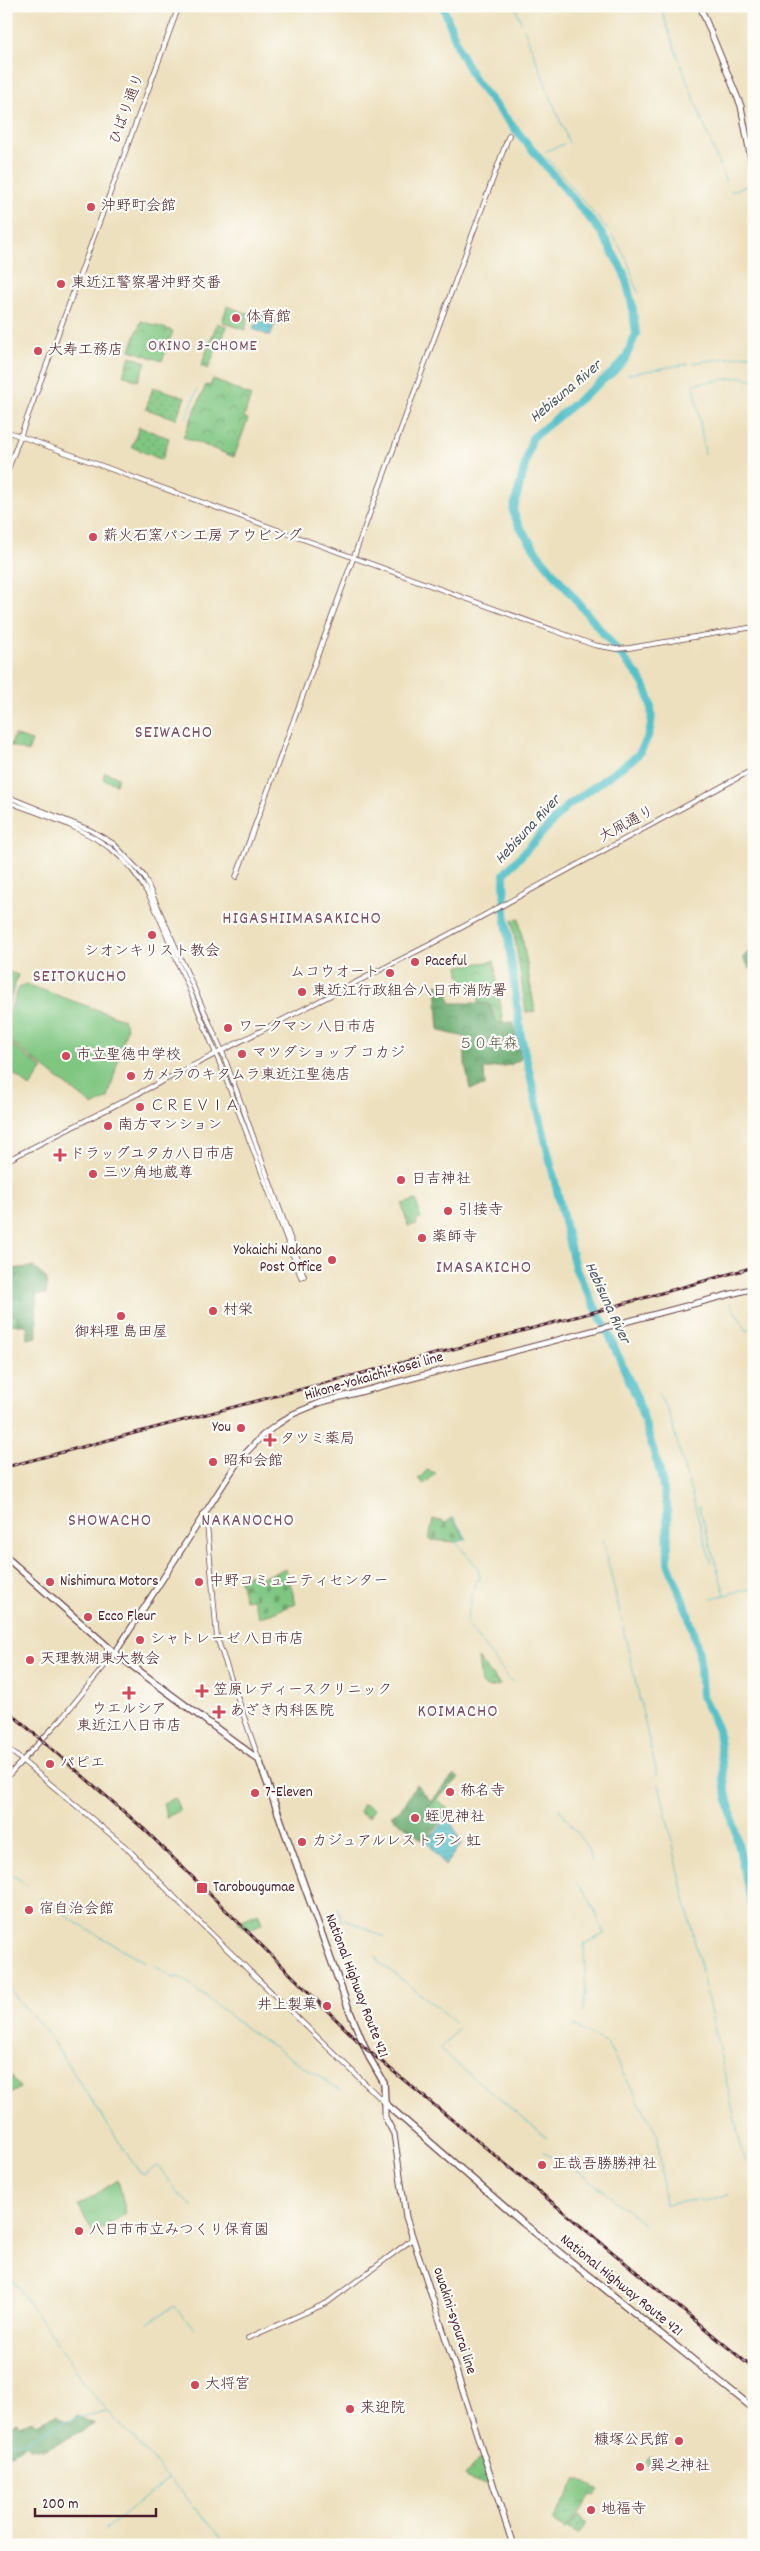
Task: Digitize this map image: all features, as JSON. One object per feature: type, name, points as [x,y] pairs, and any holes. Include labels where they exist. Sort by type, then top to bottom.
[{"type":"highway","points":[[6,1557],[115,1653],[260,1760]]},
{"type":"highway","name":"National Highway Route 421","points":[[260,1760],[348,2007],[368,2057],[384,2083],[385,2103],[523,2223],[754,2410]]},
{"type":"main road","points":[[700,6],[741,106],[754,176]]},
{"type":"main road","name":"Hikone-Yokaichi-Kosei line","points":[[115,1653],[199,1520],[210,1498],[232,1468],[256,1442],[278,1424],[307,1408],[754,1288]]},
{"type":"main road","points":[[199,1520],[204,1519],[206,1522]]},
{"type":"main road","name":"owakini-syourai line","points":[[385,2103],[386,2117],[394,2134],[406,2217],[513,2545]]},
{"type":"street","name":"ひばり通り","points":[[21,436],[179,6]]},
{"type":"street","points":[[236,877],[474,236],[509,135]]},
{"type":"street","points":[[6,431],[594,645],[609,648],[630,648],[754,627]]},
{"type":"street","points":[[6,475],[21,436]]},
{"type":"street","name":"大凧通り","points":[[6,1161],[501,907],[754,769]]},
{"type":"street","points":[[6,796],[90,830],[114,844],[144,876],[222,1051],[302,1276],[217,1054],[142,884],[116,853],[87,834],[6,801]]},
{"type":"street","points":[[205,1510],[217,1638],[260,1760]]},
{"type":"street","points":[[6,1778],[62,1718],[115,1653]]},
{"type":"street","points":[[6,1748],[127,1848],[186,1909],[385,2103]]},
{"type":"street","points":[[248,2338],[328,2303],[410,2241],[412,2236]]},
{"type":"green space","name":"体育館","points":[[227,306],[249,314],[245,330],[222,322]]},
{"type":"green space","points":[[141,321],[173,331],[162,361],[130,350]]},
{"type":"green space","points":[[217,323],[227,327],[221,342],[219,341],[208,369],[201,366]]},
{"type":"green space","points":[[130,356],[146,362],[138,381],[123,375]]},
{"type":"green space","points":[[213,379],[251,396],[244,417],[248,419],[234,457],[183,437],[206,385],[210,386]]},
{"type":"green space","points":[[153,387],[185,397],[176,419],[146,409]]},
{"type":"green space","points":[[139,427],[169,438],[162,460],[132,447]]},
{"type":"green space","points":[[14,735],[32,741],[28,752],[11,746]]},
{"type":"green space","points":[[105,772],[118,777],[116,784],[103,779]]},
{"type":"green space","points":[[519,919],[535,1011],[526,1012],[512,920]]},
{"type":"green space","points":[[754,947],[754,967],[750,969],[743,957]]},
{"type":"green space","points":[[494,961],[503,1023],[497,1023],[489,1004],[479,1003],[477,987],[469,987],[459,975],[459,966]]},
{"type":"green space","points":[[6,971],[18,975],[6,1012]]},
{"type":"green space","name":"５０年森","points":[[447,983],[450,1003],[488,1003],[497,1023],[513,1022],[521,1059],[510,1065],[484,1069],[485,1086],[470,1089],[465,1063],[465,1037],[439,1031],[436,985]]},
{"type":"green space","points":[[26,984],[123,1019],[127,1027],[108,1098],[93,1106],[6,1038],[6,1020],[19,987]]},
{"type":"green space","points":[[11,1044],[43,1069],[30,1087],[6,1068],[6,1049]]},
{"type":"green space","points":[[416,1200],[421,1219],[416,1220],[417,1224],[408,1226],[402,1204]]},
{"type":"green space","points":[[33,1267],[47,1279],[46,1294],[36,1295],[37,1337],[28,1339],[27,1325],[18,1325],[17,1316],[9,1313],[10,1296],[6,1269]]},
{"type":"green space","points":[[6,1273],[10,1296],[9,1313],[17,1316],[18,1325],[6,1323]]},
{"type":"green space","points":[[427,1470],[436,1473],[424,1484],[418,1479]]},
{"type":"green space","points":[[452,1518],[466,1539],[456,1542],[429,1540],[433,1519],[446,1523]]},
{"type":"green space","points":[[286,1569],[296,1604],[259,1618],[252,1599],[245,1600],[239,1577],[258,1573],[260,1578]]},
{"type":"green space","points":[[478,1658],[500,1685],[489,1688],[481,1684]]},
{"type":"green space","points":[[454,1775],[459,1778],[438,1799],[448,1809],[447,1816],[424,1841],[391,1816],[405,1804],[416,1784],[431,1801]]},
{"type":"green space","points":[[175,1798],[180,1811],[166,1817],[163,1803]]},
{"type":"green space","points":[[437,1798],[448,1809],[447,1816],[442,1821],[429,1807]]},
{"type":"green space","points":[[363,1804],[374,1809],[369,1817],[359,1812]]},
{"type":"green space","points":[[258,1913],[262,1923],[248,1931],[238,1922]]},
{"type":"green space","points":[[6,2067],[20,2088],[7,2096],[6,2095]]},
{"type":"green space","points":[[118,2180],[126,2213],[94,2234],[78,2206]]},
{"type":"green space","points":[[57,2415],[61,2419],[71,2422],[77,2416],[95,2424],[44,2450],[29,2448],[25,2444],[11,2454],[6,2452],[6,2429],[18,2422],[20,2425],[32,2420],[36,2424]]},
{"type":"green space","points":[[650,2457],[654,2457],[657,2462],[656,2466],[650,2467],[647,2464],[647,2460]]},
{"type":"green space","points":[[479,2459],[484,2461],[489,2475],[488,2485],[474,2482],[465,2476]]},
{"type":"green space","points":[[577,2478],[599,2490],[594,2496],[590,2495],[566,2529],[553,2521]]},
{"type":"green space","points":[[577,2516],[587,2524],[578,2534],[568,2528]]},
{"type":"water","points":[[260,314],[276,321],[270,336],[253,329]]},
{"type":"water","points":[[6,434],[12,436],[14,441],[6,460]]},
{"type":"water","points":[[448,1817],[462,1843],[445,1865],[427,1841]]},
{"type":"waterway","name":"Hebisuna River","points":[[443,6],[459,50],[475,81],[601,232],[624,273],[632,304],[636,334],[625,359],[613,372],[532,438],[513,511],[518,524],[538,554],[640,678],[649,698],[652,717],[651,727],[648,737],[637,756],[566,807],[504,874],[505,913],[521,1036],[575,1268],[605,1326],[637,1398],[660,1472],[667,1506],[668,1563],[688,1614],[699,1653],[702,1696],[718,1730],[725,1787],[754,1914]]},
{"type":"waterway","points":[[515,6],[521,22]]},
{"type":"waterway","points":[[666,6],[661,9],[679,60]]},
{"type":"waterway","points":[[524,29],[569,143]]},
{"type":"waterway","points":[[681,65],[727,185]]},
{"type":"waterway","points":[[546,151],[564,144]]},
{"type":"waterway","points":[[547,158],[609,231]]},
{"type":"waterway","points":[[730,192],[750,184],[754,204]]},
{"type":"waterway","points":[[612,236],[625,257],[639,293]]},
{"type":"waterway","points":[[693,363],[754,354]]},
{"type":"waterway","points":[[628,374],[688,364]]},
{"type":"waterway","points":[[705,454],[694,384],[741,377],[754,380]]},
{"type":"waterway","points":[[186,418],[197,390]]},
{"type":"waterway","points":[[730,1303],[747,1331],[754,1327]]},
{"type":"waterway","points":[[658,1394],[669,1413],[687,1478]]},
{"type":"waterway","points":[[688,1482],[711,1562]]},
{"type":"waterway","points":[[699,1507],[725,1595]]},
{"type":"waterway","points":[[453,1517],[467,1539],[456,1542],[478,1568],[480,1579],[475,1582],[466,1623],[512,1682]]},
{"type":"waterway","points":[[603,1540],[622,1622]]},
{"type":"waterway","points":[[712,1598],[754,1588]]},
{"type":"waterway","points":[[623,1627],[657,1775]]},
{"type":"waterway","points":[[659,1784],[705,1987]]},
{"type":"waterway","points":[[558,1807],[587,1847],[592,1861]]},
{"type":"waterway","points":[[6,1870],[27,1885]]},
{"type":"waterway","points":[[576,1883],[590,1900],[604,1934],[584,1944],[586,1992],[582,2012]]},
{"type":"waterway","points":[[41,1897],[78,1924],[145,1962]]},
{"type":"waterway","points":[[338,1908],[342,1921]]},
{"type":"waterway","points":[[345,1919],[385,1937]]},
{"type":"waterway","points":[[376,1956],[379,1962],[445,2013],[454,2023]]},
{"type":"waterway","points":[[154,1965],[173,1978],[178,1977],[185,1981],[247,2029],[341,2091]]},
{"type":"waterway","points":[[6,1982],[18,2000],[43,2027],[139,2172],[144,2175],[158,2165],[174,2189],[193,2207]]},
{"type":"waterway","points":[[706,1991],[745,2164]]},
{"type":"waterway","points":[[574,2026],[607,2044],[658,2136],[665,2205],[695,2200]]},
{"type":"waterway","points":[[458,2028],[440,2050],[547,2138]]},
{"type":"waterway","points":[[543,2152],[583,2174],[644,2224]]},
{"type":"waterway","points":[[752,2188],[754,2199]]},
{"type":"waterway","points":[[699,2200],[702,2202],[729,2194]]},
{"type":"waterway","points":[[6,2270],[34,2310]]},
{"type":"waterway","points":[[148,2323],[174,2306],[194,2328]]},
{"type":"waterway","points":[[37,2314],[94,2396],[169,2478],[105,2530]]},
{"type":"waterway","points":[[6,2442],[26,2442],[66,2421],[106,2411]]},
{"type":"waterway","points":[[171,2480],[228,2545]]},
{"type":"railway","points":[[6,1467],[594,1312],[754,1267]]},
{"type":"railway","points":[[6,1709],[146,1831],[365,2048],[754,2369]]},
{"type":"place","name":"沖野町会館","points":[[91,207]]},
{"type":"place","name":"東近江警察署沖野交番","points":[[61,284]]},
{"type":"place","name":"体育館","points":[[236,318]]},
{"type":"place","name":"大寿工務店","points":[[38,351]]},
{"type":"place","name":"薪火石窯パン工房 アウビング","points":[[93,537]]},
{"type":"place","name":"シオンキリスト教会","points":[[152,935]]},
{"type":"place","name":"Paceful","points":[[415,962]]},
{"type":"place","name":"ムコウオート","points":[[390,973]]},
{"type":"place","name":"東近江行政組合八日市消防署","points":[[302,992]]},
{"type":"place","name":"ワークマン 八日市店","points":[[228,1028]]},
{"type":"place","name":"マツダショップ コカジ","points":[[242,1054]]},
{"type":"place","name":"市立聖徳中学校","points":[[66,1056]]},
{"type":"place","name":"カメラのキタムラ東近江聖徳店","points":[[131,1076]]},
{"type":"place","name":"ＣＲＥＶＩＡ","points":[[140,1107]]},
{"type":"place","name":"南方マンション","points":[[108,1126]]},
{"type":"place","name":"ドラッグユタカ八日市店","points":[[60,1155]]},
{"type":"place","name":"三ツ角地蔵尊","points":[[93,1174]]},
{"type":"place","name":"日吉神社","points":[[401,1180]]},
{"type":"place","name":"引接寺","points":[[448,1211]]},
{"type":"place","name":"薬師寺","points":[[422,1238]]},
{"type":"place","name":"Yokaichi Nakano Post Office","points":[[332,1260]]},
{"type":"place","name":"村栄","points":[[213,1311]]},
{"type":"place","name":"御料理 島田屋","points":[[121,1316]]},
{"type":"place","name":"You","points":[[241,1428]]},
{"type":"place","name":"タツミ薬局","points":[[270,1440]]},
{"type":"place","name":"昭和会館","points":[[213,1462]]},
{"type":"place","name":"Nishimura Motors","points":[[50,1582]]},
{"type":"place","name":"中野コミュニティセンター","points":[[199,1582]]},
{"type":"place","name":"Ecco Fleur","points":[[88,1617]]},
{"type":"place","name":"シャトレーゼ 八日市店","points":[[140,1640]]},
{"type":"place","name":"天理教湖東大教会","points":[[30,1660]]},
{"type":"place","name":"笠原レディースクリニック","points":[[202,1691]]},
{"type":"place","name":"ウエルシア 東近江八日市店","points":[[129,1693]]},
{"type":"place","name":"あざき内科医院","points":[[219,1712]]},
{"type":"place","name":"パピエ","points":[[50,1764]]},
{"type":"place","name":"称名寺","points":[[450,1792]]},
{"type":"place","name":"7-Eleven","points":[[255,1793]]},
{"type":"place","name":"蛭児神社","points":[[415,1818]]},
{"type":"place","name":"カジュアルレストラン 虹","points":[[302,1842]]},
{"type":"place","name":"Tarobougumae","points":[[202,1888]]},
{"type":"place","name":"宿自治会館","points":[[29,1910]]},
{"type":"place","name":"井上製菓","points":[[327,2006]]},
{"type":"place","name":"正哉吾勝勝神社","points":[[542,2165]]},
{"type":"place","name":"八日市市立みつくり保育園","points":[[79,2231]]},
{"type":"place","name":"大将宮","points":[[195,2385]]},
{"type":"place","name":"来迎院","points":[[350,2409]]},
{"type":"place","name":"糠塚公民館","points":[[679,2441]]},
{"type":"place","name":"巽之神社","points":[[640,2467]]},
{"type":"place","name":"地福寺","points":[[591,2510]]},
{"type":"district","name":"OKINO 3-CHOME","points":[[203,346]]},
{"type":"district","name":"SEIWACHO","points":[[174,733]]},
{"type":"district","name":"HIGASHIIMASAKICHO","points":[[302,919]]},
{"type":"district","name":"SEITOKUCHO","points":[[80,977]]},
{"type":"district","name":"IMASAKICHO","points":[[484,1268]]},
{"type":"district","name":"SHOWACHO","points":[[110,1521]]},
{"type":"district","name":"NAKANOCHO","points":[[248,1521]]},
{"type":"district","name":"KOIMACHO","points":[[458,1712]]}]
